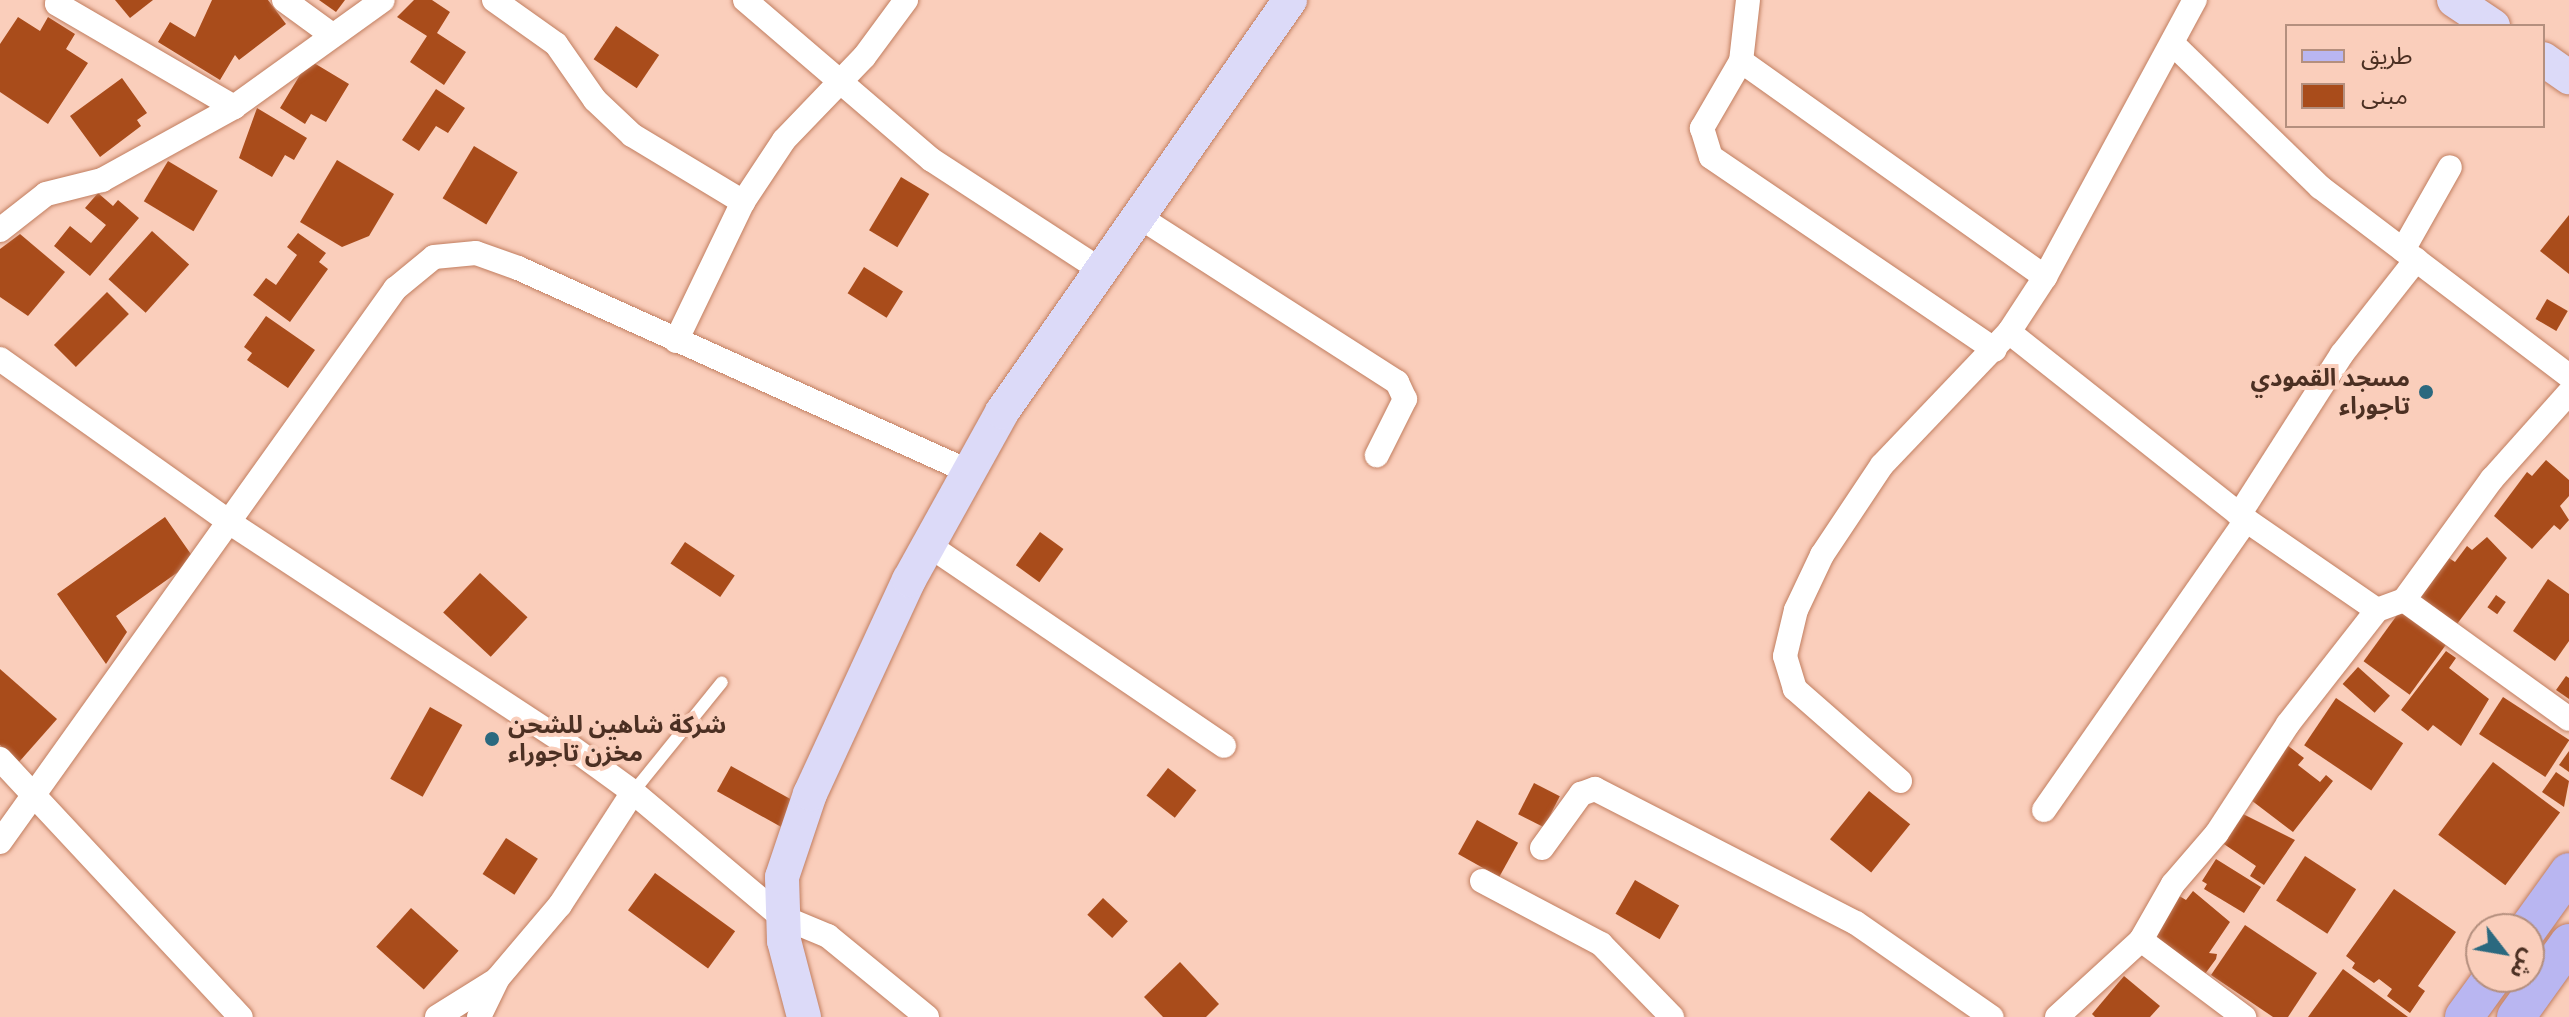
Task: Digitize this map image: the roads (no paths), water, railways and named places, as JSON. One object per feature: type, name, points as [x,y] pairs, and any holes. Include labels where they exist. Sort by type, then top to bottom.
[{"type":"main road","points":[[2540,913],[2569,872]]},
{"type":"main road","points":[[2516,1017],[2569,943]]},
{"type":"main road","points":[[2464,1017],[2481,993]]},
{"type":"street","points":[[59,0],[57,4],[234,107]]},
{"type":"street","points":[[284,0],[332,35]]},
{"type":"street","points":[[0,230],[46,194],[102,180],[234,107],[383,0]]},
{"type":"street","points":[[745,0],[838,81],[972,188],[1101,270]]},
{"type":"street","points":[[676,341],[743,202],[784,140],[880,38],[906,0]]},
{"type":"street","points":[[804,1017],[780,916],[782,877],[794,835],[927,544],[966,470],[1138,216],[1290,0]]},
{"type":"street","points":[[1748,0],[1741,61],[1702,128],[1711,157],[2002,341],[2242,518],[2377,610]]},
{"type":"street","points":[[1900,781],[1795,689],[1786,665],[1787,636],[1806,584],[1860,493],[2002,341],[2045,277],[2195,0]]},
{"type":"street","points":[[2454,0],[2490,24]]},
{"type":"street","points":[[500,1],[556,44],[595,100],[632,135],[743,202]]},
{"type":"street","points":[[2173,44],[2320,187],[2569,376]]},
{"type":"street","points":[[2545,60],[2569,77]]},
{"type":"street","points":[[1741,61],[2045,277]]},
{"type":"street","points":[[2044,810],[2242,518],[2342,354],[2410,255],[2450,167]]},
{"type":"street","points":[[1138,216],[1397,382],[1405,399],[1377,455]]},
{"type":"street","points":[[0,842],[232,524],[395,289],[434,257],[453,252],[494,258],[966,470]]},
{"type":"street","points":[[0,359],[232,524],[633,792],[780,916],[828,936],[927,1017]]},
{"type":"street","points":[[2057,1017],[2141,940],[2173,884],[2217,833],[2288,724],[2377,610],[2404,600],[2492,479],[2569,393]]},
{"type":"street","points":[[927,544],[1224,746]]},
{"type":"street","points":[[2404,600],[2569,719]]},
{"type":"street","points":[[0,759],[32,798],[241,1017]]},
{"type":"street","points":[[1542,848],[1581,794],[1595,789],[1878,935],[1991,1017]]},
{"type":"street","points":[[479,1017],[498,978],[560,905],[633,792]]},
{"type":"street","points":[[1482,881],[1601,944],[1672,1017]]},
{"type":"street","points":[[2141,940],[2244,1017]]},
{"type":"street","points":[[437,1017],[498,978]]},
{"type":"lane","points":[[633,792],[722,682]]},
{"type":"place","name":"مسجد القمودي تاجوراء","points":[[2426,392]]},
{"type":"place","name":"شركة شاهين للشحن مخزن تاجوراء","points":[[492,739]]}]
